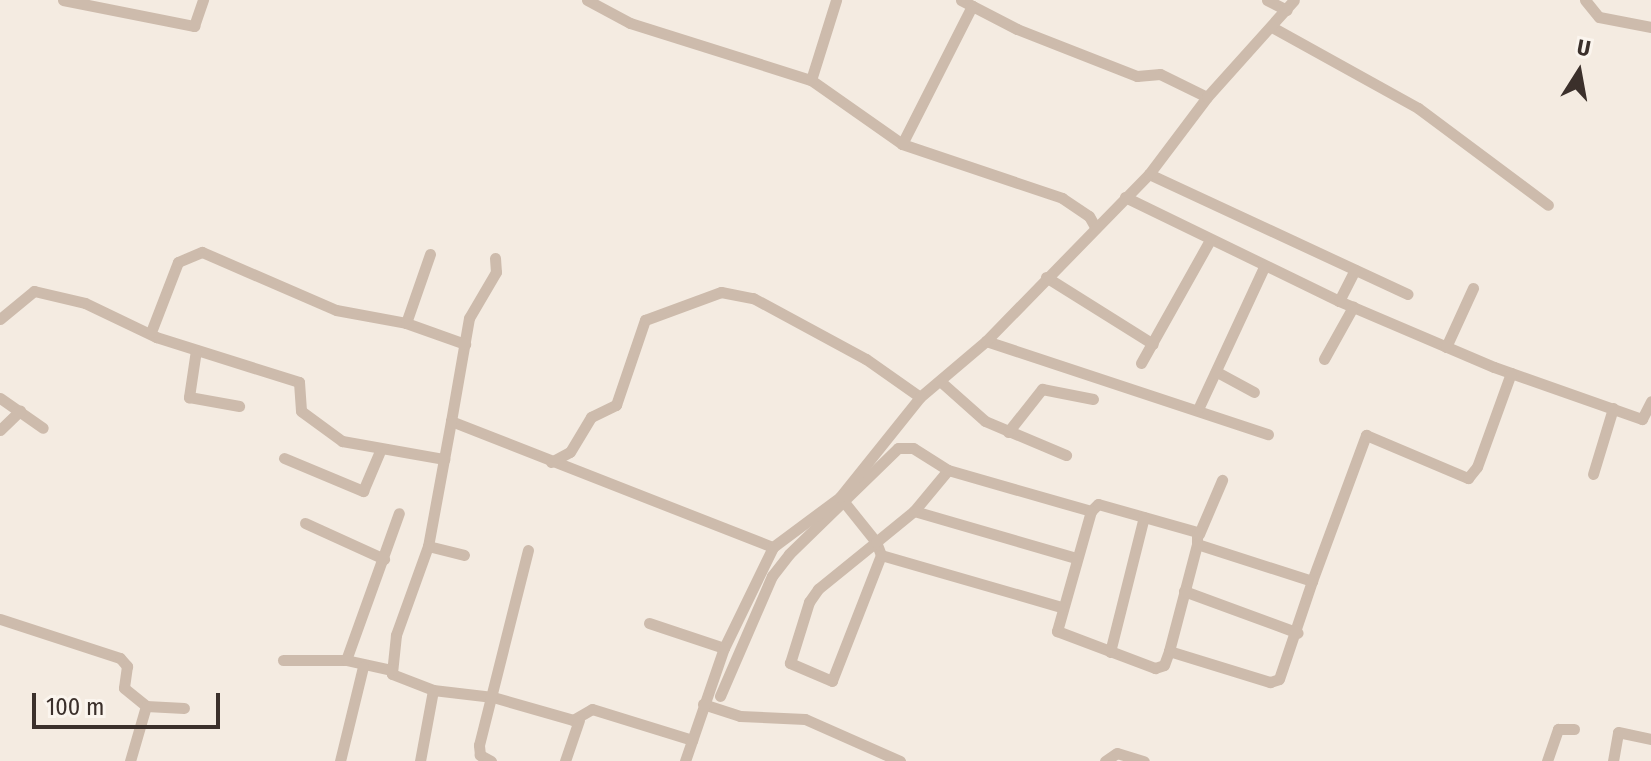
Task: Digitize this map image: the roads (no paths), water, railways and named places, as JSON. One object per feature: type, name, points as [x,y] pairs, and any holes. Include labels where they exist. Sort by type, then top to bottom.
[{"type":"street","points":[[63,0],[187,25],[200,19],[203,0]]},
{"type":"street","points":[[587,0],[630,23],[811,80],[902,144],[1062,198],[1089,216],[1095,227]]},
{"type":"street","points":[[811,80],[836,0]]},
{"type":"street","points":[[961,0],[1137,76],[1160,74],[1207,97]]},
{"type":"street","points":[[685,761],[724,648],[773,547],[843,500],[920,397],[986,341],[1149,174],[1207,97],[1291,5],[1267,0]]},
{"type":"street","points":[[902,144],[978,5]]},
{"type":"street","points":[[1587,5],[1651,27]]},
{"type":"street","points":[[1272,27],[1418,108],[1548,205]]},
{"type":"street","points":[[1149,174],[1407,294]]},
{"type":"street","points":[[1125,197],[1264,267],[1511,373],[1647,420],[1651,401]]},
{"type":"street","points":[[1141,363],[1210,240]]},
{"type":"street","points":[[151,332],[178,262],[202,252],[336,310],[406,323],[465,344]]},
{"type":"street","points":[[406,323],[430,254]]},
{"type":"street","points":[[391,670],[428,546],[469,318],[496,272],[495,258]]},
{"type":"street","points":[[1199,407],[1264,267]]},
{"type":"street","points":[[1339,301],[1355,270]]},
{"type":"street","points":[[1046,277],[1153,344]]},
{"type":"street","points":[[1446,347],[1473,288]]},
{"type":"street","points":[[0,319],[28,294],[42,291],[196,350],[299,382],[301,411],[342,441],[380,451],[444,459]]},
{"type":"street","points":[[551,462],[570,452],[591,417],[616,405],[645,320],[721,292],[765,305],[866,359],[920,397]]},
{"type":"street","points":[[1324,359],[1353,307]]},
{"type":"street","points":[[986,341],[1199,407],[1268,434]]},
{"type":"street","points":[[196,350],[189,397],[239,406]]},
{"type":"street","points":[[1217,372],[1254,392]]},
{"type":"street","points":[[1169,651],[1270,682],[1285,672],[1312,581],[1366,435],[1468,478],[1477,467],[1511,373]]},
{"type":"street","points":[[940,381],[985,421],[1066,455]]},
{"type":"street","points":[[1008,432],[1042,389],[1093,399]]},
{"type":"street","points":[[0,398],[43,428]]},
{"type":"street","points":[[1593,474],[1613,408]]},
{"type":"street","points":[[0,430],[20,411]]},
{"type":"street","points":[[451,421],[773,547]]},
{"type":"street","points":[[720,696],[772,576],[843,500],[898,448],[913,448],[948,470],[1091,511]]},
{"type":"street","points":[[284,458],[363,491],[380,451]]},
{"type":"street","points":[[843,500],[876,542],[881,555],[835,680],[792,666],[813,596],[876,542],[914,511],[948,470]]},
{"type":"street","points":[[1222,480],[1198,539],[1169,651],[1155,668],[1058,633],[1061,607],[1091,511],[1096,504],[1144,517],[1198,539],[1312,581]]},
{"type":"street","points":[[914,511],[1076,558]]},
{"type":"street","points":[[346,660],[399,513]]},
{"type":"street","points":[[1110,652],[1144,517]]},
{"type":"street","points":[[305,523],[384,559]]},
{"type":"street","points":[[428,546],[464,555]]},
{"type":"street","points":[[491,761],[480,755],[479,745],[528,550]]},
{"type":"street","points":[[881,555],[1061,607]]},
{"type":"street","points":[[1184,591],[1298,633]]},
{"type":"street","points":[[0,619],[120,658],[127,666],[124,688],[146,706],[184,708]]},
{"type":"street","points":[[649,623],[724,648]]},
{"type":"street","points":[[283,660],[346,660],[363,667],[391,670],[400,680],[433,690],[493,697],[579,720]]},
{"type":"street","points":[[340,761],[363,667]]},
{"type":"street","points":[[420,761],[433,690]]},
{"type":"street","points":[[703,704],[740,716],[805,719],[900,761]]},
{"type":"street","points":[[130,761],[146,706]]},
{"type":"street","points":[[565,761],[579,720],[592,709],[692,740]]},
{"type":"street","points":[[1547,761],[1558,729],[1574,729]]},
{"type":"street","points":[[1613,761],[1618,732],[1651,739]]},
{"type":"street","points":[[1105,761],[1117,753],[1144,761]]}]
